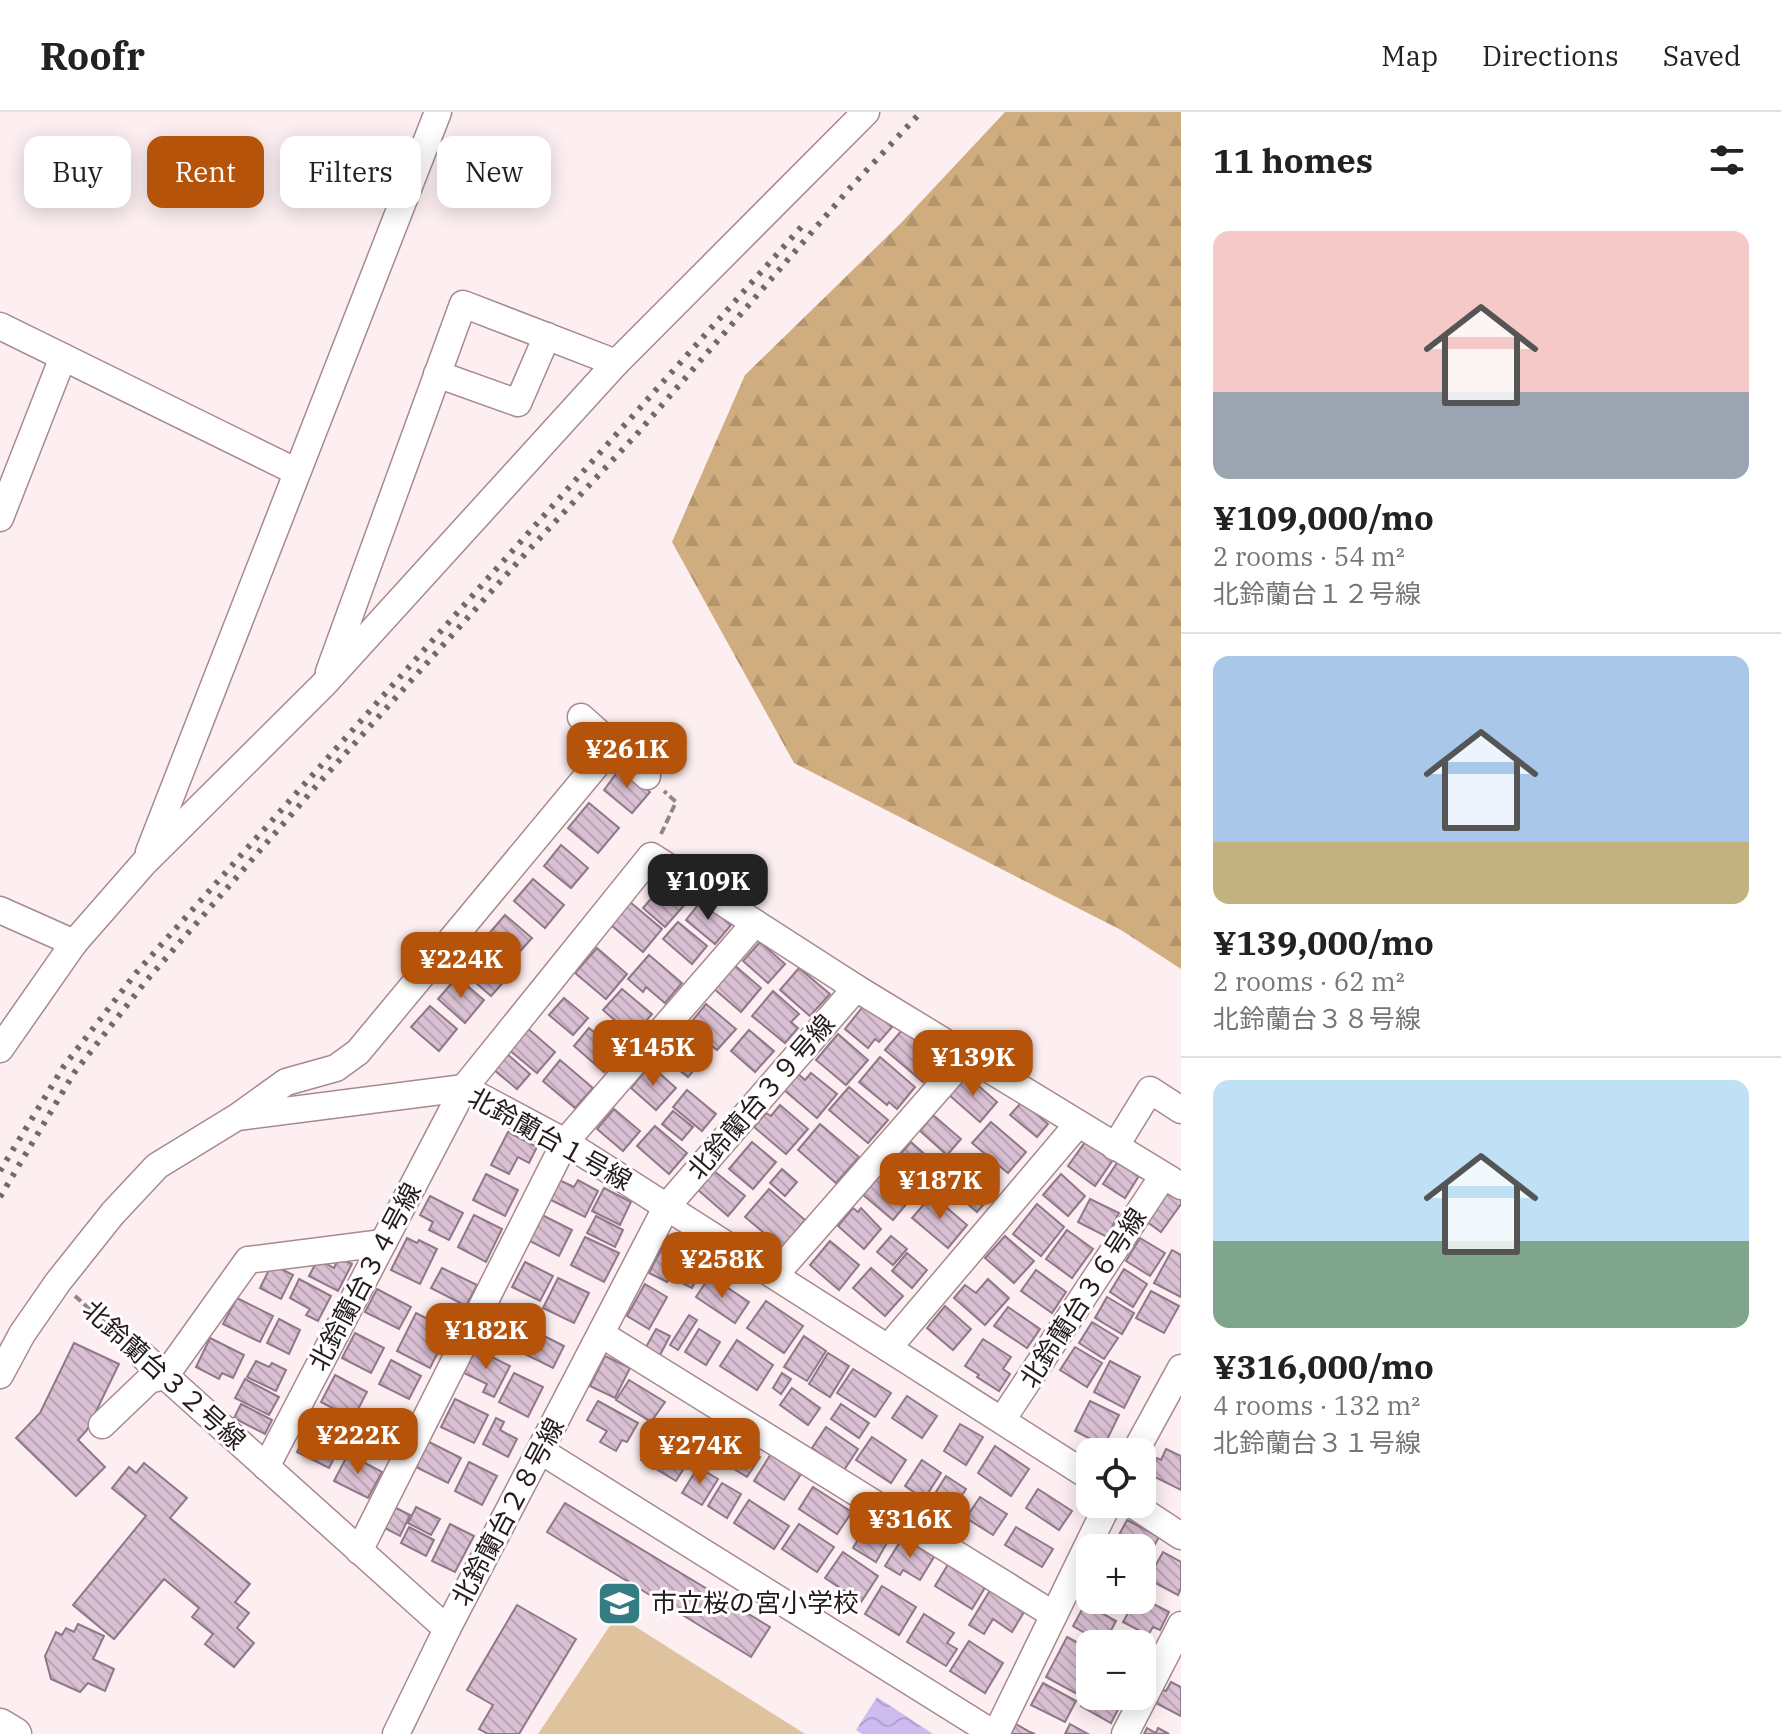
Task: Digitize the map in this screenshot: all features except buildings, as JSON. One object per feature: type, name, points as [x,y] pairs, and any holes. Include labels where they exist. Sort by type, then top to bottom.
[{"type":"main road","points":[[0,1725],[15,1734]]},
{"type":"street","points":[[144,863],[438,112]]},
{"type":"street","points":[[0,1049],[74,943],[144,863],[324,684],[616,363],[866,112]]},
{"type":"street","points":[[324,684],[463,304],[616,363]]},
{"type":"street","points":[[0,326],[297,472]]},
{"type":"street","points":[[437,374],[518,403],[547,336]]},
{"type":"street","points":[[0,518],[63,357]]},
{"type":"street","points":[[581,717],[647,776]]},
{"type":"street","points":[[237,1117],[286,1082],[336,1068],[358,1052],[613,745]]},
{"type":"street","points":[[651,856],[856,988],[1172,1181]]},
{"type":"street","name":"北鈴蘭台３４号線","points":[[266,1467],[464,1088],[651,856]]},
{"type":"street","points":[[0,910],[74,943]]},
{"type":"street","points":[[359,1551],[565,1142],[755,923]]},
{"type":"street","name":"北鈴蘭台３９号線","points":[[667,1206],[856,988]]},
{"type":"street","points":[[775,1275],[967,1056]]},
{"type":"street","name":"北鈴蘭台１号線","points":[[0,1375],[22,1334],[58,1282],[113,1213],[157,1166],[237,1117],[464,1088],[565,1142],[1076,1468]]},
{"type":"street","points":[[1115,1147],[1150,1090],[1181,1110]]},
{"type":"street","points":[[888,1348],[1078,1124]]},
{"type":"street","name":"北鈴蘭台３６号線","points":[[1002,1420],[1172,1181]]},
{"type":"street","name":"北鈴蘭台２８号線","points":[[396,1734],[447,1629],[667,1206]]},
{"type":"street","points":[[102,1425],[149,1380],[165,1376],[248,1260],[383,1243]]},
{"type":"street","points":[[601,1334],[1054,1615]]},
{"type":"street","name":"北鈴蘭台３２号線","points":[[143,1356],[447,1629]]},
{"type":"street","points":[[1143,1438],[1181,1368]]},
{"type":"street","points":[[541,1451],[995,1734],[1101,1518]]},
{"type":"street","points":[[1153,1518],[1181,1536]]},
{"type":"street","points":[[1125,1734],[1181,1625]]},
{"type":"path","points":[[647,776],[676,802],[651,856]]},
{"type":"path","name":"北鈴蘭台３２号線","points":[[58,1282],[143,1356]]},
{"type":"green space","points":[[1005,112],[1181,112],[1181,969],[1121,930],[794,763],[672,542],[745,375],[901,223]]},
{"type":"shaded area","points":[[617,1615],[805,1734],[538,1734]]},
{"type":"water","points":[[877,1697],[933,1734],[862,1734],[856,1730]]},
{"type":"railway","points":[[0,1197],[74,1073],[146,981],[318,784],[636,435],[850,188],[921,112]]},
{"type":"railway","points":[[0,1171],[64,1066],[136,973],[803,225]]},
{"type":"place","name":"市立桜の宮小学校","points":[[620,1603]]}]
